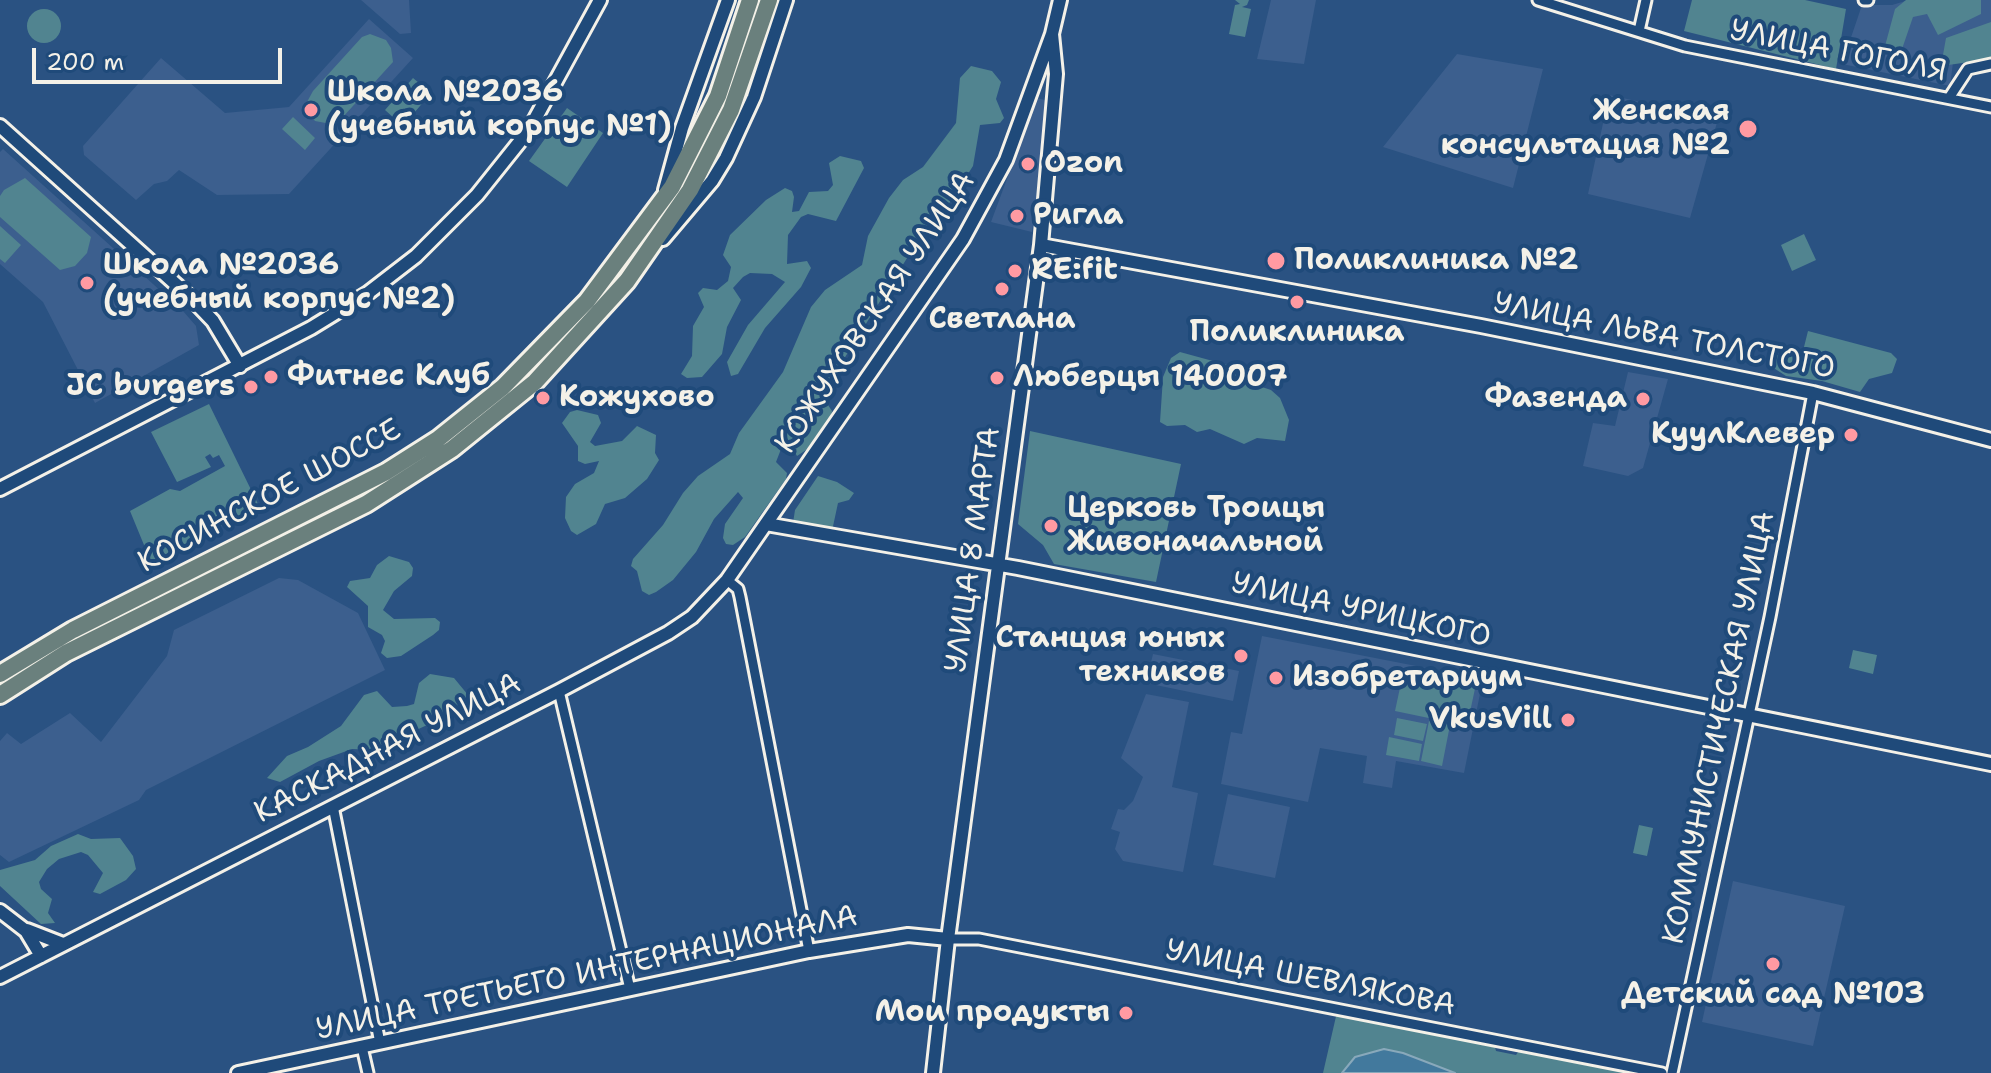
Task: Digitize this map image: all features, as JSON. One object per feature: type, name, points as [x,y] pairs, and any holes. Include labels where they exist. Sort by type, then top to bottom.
[{"type":"highway","name":"КОСИНСКОЕ ШОССЕ","points":[[0,674],[73,630],[359,488],[438,439],[495,394],[563,329],[615,268],[656,210],[691,152],[718,96],[750,0]]},
{"type":"highway","name":"КОСИНСКОЕ ШОССЕ","points":[[0,695],[66,653],[354,510],[433,462],[485,424],[543,374],[580,337],[642,262],[690,190],[725,122],[755,50],[769,0]]},
{"type":"street","points":[[0,489],[240,366],[368,293],[444,230],[529,130],[600,0]]},
{"type":"street","points":[[656,210],[728,0]]},
{"type":"street","points":[[642,262],[684,217],[726,158],[754,97],[786,0]]},
{"type":"street","points":[[1052,34],[1060,0]]},
{"type":"street","name":"УЛИЦА ГОГОЛЯ","points":[[1538,0],[1747,60],[1991,107]]},
{"type":"street","points":[[1639,31],[1646,0]]},
{"type":"street","name":"КОЖУХОВСКАЯ УЛИЦА","points":[[766,524],[963,239],[1006,160],[1052,34]]},
{"type":"street","name":"УЛИЦА 8 МАРТА","points":[[933,1073],[948,939],[1041,245],[1056,60],[1052,34]]},
{"type":"street","points":[[1949,98],[1968,69],[1991,64]]},
{"type":"street","points":[[1030,95],[1035,88],[1043,87],[1053,99]]},
{"type":"street","points":[[0,126],[190,297],[213,321],[240,366]]},
{"type":"street","name":"УЛИЦА ЛЬВА ТОЛСТОГО","points":[[1041,245],[1481,326],[1813,393],[1991,440]]},
{"type":"street","name":"КОММУНИСТИЧЕСКАЯ УЛИЦА","points":[[1672,1073],[1749,717],[1813,393]]},
{"type":"street","name":"УЛИЦА УРИЦКОГО","points":[[766,524],[998,566],[1991,764]]},
{"type":"street","name":"КАСКАДНАЯ УЛИЦА","points":[[0,977],[668,633],[692,617],[727,580],[766,524]]},
{"type":"street","points":[[727,580],[738,589],[740,597],[809,951]]},
{"type":"street","points":[[559,691],[630,989]]},
{"type":"street","points":[[333,806],[380,1043]]},
{"type":"street","points":[[0,911],[41,938],[63,944]]},
{"type":"street","points":[[21,926],[41,956]]},
{"type":"street","points":[[15,969],[26,952],[21,926]]},
{"type":"street","name":"УЛИЦА ТРЕТЬЕГО ИНТЕРНАЦИОНАЛА","points":[[238,1073],[809,951],[908,935],[948,939]]},
{"type":"street","name":"УЛИЦА ШЕВЛЯКОВА","points":[[948,939],[972,937],[1662,1073]]},
{"type":"street","points":[[362,1047],[368,1073]]},
{"type":"shaded area","points":[[361,0],[409,0],[411,33],[400,34]]},
{"type":"shaded area","points":[[1271,0],[1316,0],[1304,64],[1257,59]]},
{"type":"shaded area","points":[[1909,0],[1991,0],[1991,36],[1955,47],[1950,86],[1842,64],[1862,5],[1892,5]]},
{"type":"shaded area","name":"Школа №2036 (учебный корпус №1)","points":[[369,19],[413,58],[289,194],[217,195],[179,170],[167,181],[154,184],[136,200],[84,155],[83,146],[161,58],[225,113],[289,107]]},
{"type":"shaded area","points":[[1457,54],[1543,69],[1513,188],[1383,147]]},
{"type":"shaded area","points":[[1609,95],[1718,119],[1690,218],[1588,194]]},
{"type":"shaded area","points":[[1037,98],[1049,101],[1032,232],[991,222]]},
{"type":"shaded area","name":"Школа №2036 (учебный корпус №2)","points":[[3,149],[183,311],[196,326],[199,345],[95,403],[43,302],[0,264],[0,152]]},
{"type":"shaded area","points":[[1628,372],[1668,379],[1643,468],[1628,476],[1583,466],[1593,423],[1615,426]]},
{"type":"shaded area","points":[[279,578],[298,580],[358,613],[385,670],[146,790],[139,800],[9,862],[0,855],[0,741],[7,733],[21,744],[70,713],[101,742],[167,656],[174,630]]},
{"type":"shaded area","points":[[1262,636],[1483,679],[1464,773],[1396,761],[1392,788],[1363,783],[1367,756],[1320,748],[1308,802],[1221,784],[1231,732],[1242,734]]},
{"type":"shaded area","points":[[1153,654],[1239,671],[1233,701],[1146,683]]},
{"type":"shaded area","points":[[1146,694],[1189,702],[1172,787],[1198,793],[1183,872],[1123,861],[1115,849],[1120,832],[1111,829],[1118,809],[1124,810],[1133,801],[1143,777],[1121,758]]},
{"type":"shaded area","points":[[1228,794],[1290,807],[1275,878],[1213,865]]},
{"type":"shaded area","name":"Детский сад №103","points":[[1733,881],[1845,906],[1813,1046],[1702,1022]]},
{"type":"shaded area","points":[[1384,1049],[1455,1073],[1342,1073],[1355,1057]]},
{"type":"green space","points":[[1235,0],[1249,0],[1242,7],[1251,9],[1245,37],[1229,34],[1235,5],[1240,4]]},
{"type":"green space","points":[[1692,0],[1805,0],[1846,9],[1836,69],[1684,31]]},
{"type":"green space","points":[[1906,0],[1981,0],[1981,14],[1938,35],[1927,14],[1913,17],[1902,49],[1885,46],[1895,9]]},
{"type":"green space","points":[[44,9],[56,14],[61,26],[56,38],[44,43],[32,38],[27,26],[32,14]]},
{"type":"green space","points":[[1991,22],[1991,59],[1941,66],[1946,38]]},
{"type":"green space","points":[[370,34],[386,40],[393,62],[342,118],[331,124],[315,121],[309,113],[307,102],[313,91],[362,37]]},
{"type":"green space","points":[[971,66],[992,71],[1001,82],[996,99],[1004,118],[1000,123],[980,125],[973,166],[946,208],[929,223],[832,378],[824,399],[832,411],[831,418],[809,448],[797,456],[790,444],[783,444],[776,462],[787,473],[786,479],[745,537],[733,545],[726,544],[723,538],[725,524],[743,498],[738,492],[714,519],[696,552],[673,580],[649,595],[642,591],[637,571],[631,566],[633,559],[663,525],[698,476],[730,454],[739,433],[783,372],[811,307],[825,290],[862,265],[868,236],[889,198],[903,180],[923,167],[956,123],[960,78]]},
{"type":"green space","points":[[413,78],[431,93],[403,126],[385,110]]},
{"type":"green space","points":[[567,108],[603,133],[567,187],[529,161]]},
{"type":"green space","points":[[293,117],[315,138],[305,150],[282,129]]},
{"type":"green space","points":[[840,156],[861,161],[864,168],[836,221],[808,214],[801,217],[788,235],[787,264],[807,261],[811,268],[801,287],[765,328],[738,374],[731,376],[727,362],[748,325],[785,282],[772,274],[750,273],[743,277],[733,288],[741,300],[727,327],[722,354],[702,377],[687,378],[681,374],[692,356],[693,326],[704,307],[698,293],[703,288],[717,290],[728,281],[731,267],[723,255],[730,235],[766,200],[785,188],[792,191],[794,197],[792,212],[799,211],[809,192],[828,191],[833,185],[829,163]]},
{"type":"green space","points":[[25,178],[91,237],[87,253],[75,266],[60,270],[0,217],[0,196],[4,190]]},
{"type":"green space","points":[[0,226],[21,245],[5,263],[0,259]]},
{"type":"green space","points":[[1804,234],[1816,260],[1792,271],[1781,245]]},
{"type":"green space","points":[[1808,331],[1891,353],[1897,359],[1892,373],[1869,379],[1860,392],[1822,381],[1786,376],[1766,363],[1769,355],[1802,355]]},
{"type":"green space","points":[[1180,352],[1253,372],[1250,383],[1271,390],[1280,398],[1289,420],[1285,441],[1257,438],[1244,444],[1210,429],[1197,432],[1185,425],[1167,426],[1160,422],[1163,377],[1171,358]]},
{"type":"green space","points":[[209,404],[259,506],[151,562],[130,511],[170,489],[180,491],[225,466],[219,455],[213,458],[210,454],[205,457],[211,467],[177,482],[151,432]]},
{"type":"green space","points":[[577,410],[598,415],[601,423],[590,442],[595,446],[622,441],[637,426],[656,435],[655,453],[659,460],[647,479],[625,498],[605,504],[596,524],[577,535],[571,531],[565,518],[566,497],[575,484],[594,473],[599,461],[585,464],[578,461],[578,446],[562,423],[570,412]]},
{"type":"green space","points":[[1030,431],[1181,464],[1156,582],[1054,564],[1043,545],[1018,524]]},
{"type":"green space","points":[[818,476],[837,482],[854,493],[849,500],[838,503],[832,531],[804,528],[793,523],[795,510]]},
{"type":"green space","points":[[389,556],[409,562],[413,568],[412,576],[394,591],[383,610],[394,619],[435,618],[440,622],[439,630],[433,635],[401,656],[387,658],[381,653],[385,641],[382,635],[368,627],[368,606],[347,587],[350,581],[370,578],[377,565]]},
{"type":"green space","points":[[1853,650],[1877,655],[1873,674],[1849,668]]},
{"type":"green space","points":[[1404,669],[1476,684],[1467,726],[1395,711]]},
{"type":"green space","points":[[430,674],[454,678],[468,695],[476,696],[438,720],[373,750],[352,749],[319,761],[280,782],[267,778],[287,756],[341,726],[364,695],[377,691],[392,707],[414,704],[419,683]]},
{"type":"green space","points":[[1397,718],[1427,724],[1423,741],[1394,735]]},
{"type":"green space","points":[[1429,721],[1450,725],[1442,766],[1421,761]]},
{"type":"green space","points":[[1389,737],[1422,744],[1419,761],[1386,755]]},
{"type":"green space","points":[[1639,825],[1653,828],[1647,856],[1633,853]]},
{"type":"green space","points":[[78,834],[91,839],[120,838],[133,856],[136,869],[126,880],[100,894],[93,892],[103,873],[88,855],[81,852],[59,859],[47,869],[39,882],[41,889],[52,899],[48,913],[55,923],[41,924],[0,886],[0,870],[35,860],[51,846]]},
{"type":"green space","points":[[1337,1012],[1494,1043],[1496,1051],[1516,1055],[1521,1048],[1646,1073],[1323,1073]]},
{"type":"place","name":"Школа №2036 (учебный корпус №1)","points":[[311,110]]},
{"type":"place","name":"Женская консультация №2","points":[[1748,129]]},
{"type":"place","name":"Ozon","points":[[1028,164]]},
{"type":"place","name":"Ригла","points":[[1017,216]]},
{"type":"place","name":"Поликлиника №2","points":[[1276,261]]},
{"type":"place","name":"RE:fit","points":[[1015,271]]},
{"type":"place","name":"Школа №2036 (учебный корпус №2)","points":[[87,283]]},
{"type":"place","name":"Светлана","points":[[1002,289]]},
{"type":"place","name":"Поликлиника","points":[[1297,302]]},
{"type":"place","name":"Фитнес Клуб","points":[[271,377]]},
{"type":"place","name":"Люберцы 140007","points":[[997,378]]},
{"type":"place","name":"JC burgers","points":[[251,387]]},
{"type":"place","name":"Кожухово","points":[[543,398]]},
{"type":"place","name":"Фазенда","points":[[1643,399]]},
{"type":"place","name":"КуулКлевер","points":[[1851,435]]},
{"type":"place","name":"Церковь Троицы Живоначальной","points":[[1051,526]]},
{"type":"place","name":"Станция юных техников","points":[[1241,656]]},
{"type":"place","name":"Изобретариум","points":[[1276,678]]},
{"type":"place","name":"VkusVill","points":[[1568,720]]},
{"type":"place","name":"Детский сад №103","points":[[1773,964]]},
{"type":"place","name":"Мои продукты","points":[[1126,1013]]}]
